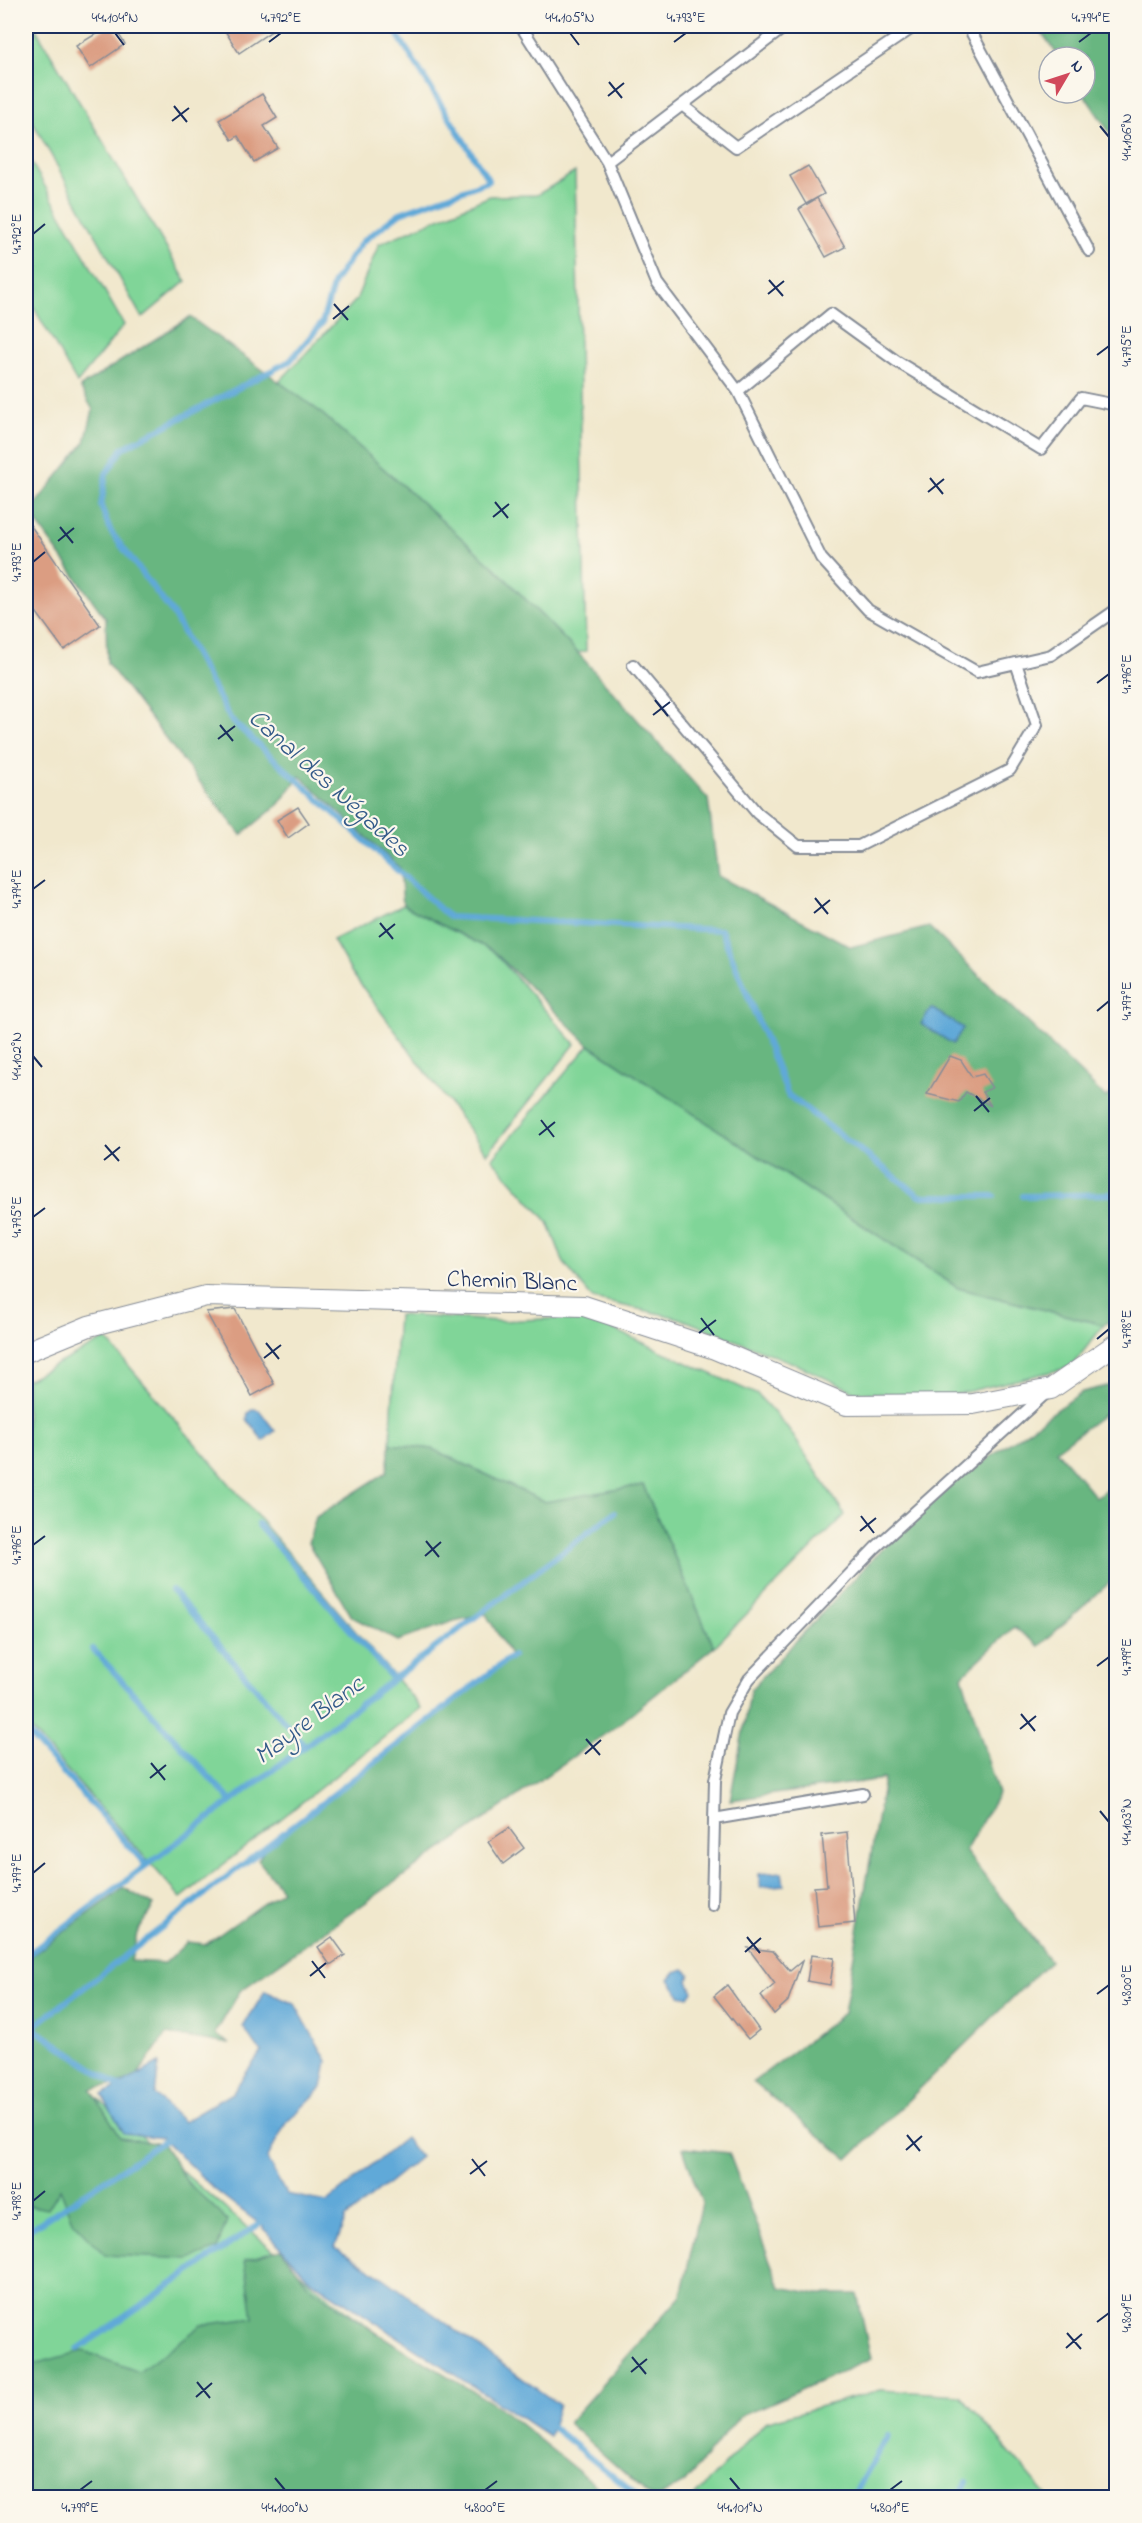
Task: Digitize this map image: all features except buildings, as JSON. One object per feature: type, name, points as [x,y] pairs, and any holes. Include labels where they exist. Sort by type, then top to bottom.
[{"type":"street","name":"Chemin Blanc","points":[[26,1352],[89,1326],[206,1296],[584,1306],[715,1349],[847,1405],[973,1404],[1051,1389],[1116,1344]]},
{"type":"lane","points":[[521,26],[607,162],[657,284],[738,391],[820,558],[868,610],[977,672],[1051,655],[1116,610]]},
{"type":"lane","points":[[607,162],[786,26]]},
{"type":"lane","points":[[682,105],[736,147],[915,26]]},
{"type":"lane","points":[[968,26],[1089,251]]},
{"type":"lane","points":[[738,391],[831,314],[896,361],[1041,449],[1081,398],[1116,405]]},
{"type":"lane","points":[[633,665],[757,813],[798,846],[859,846],[1010,770],[1037,725],[1016,663]]},
{"type":"lane","points":[[712,1905],[716,1780],[729,1713],[749,1679],[875,1548],[1051,1389]]},
{"type":"lane","points":[[714,1819],[863,1794]]},
{"type":"green space","points":[[26,26],[34,26],[186,281],[142,318],[26,110]]},
{"type":"green space","points":[[1037,26],[1116,26],[1116,142],[1091,105],[1097,105],[1097,45],[1050,45]]},
{"type":"green space","points":[[26,153],[124,325],[77,383],[26,294]]},
{"type":"green space","points":[[575,172],[586,651],[578,653],[496,569],[319,411],[279,382],[356,300],[379,244],[490,196],[537,195]]},
{"type":"green space","points":[[190,317],[319,411],[496,569],[578,653],[708,799],[718,876],[851,947],[929,927],[1103,1095],[1106,1097],[1116,1090],[1116,1317],[1104,1325],[958,1288],[589,1045],[493,951],[403,905],[400,868],[300,776],[278,805],[241,835],[107,663],[106,619],[29,512],[85,442],[93,410],[80,387]]},
{"type":"green space","points":[[403,905],[493,951],[575,1044],[487,1154],[352,973],[333,940]]},
{"type":"green space","points":[[589,1045],[958,1288],[1104,1325],[1071,1367],[941,1398],[855,1392],[798,1365],[679,1318],[593,1299],[564,1263],[548,1222],[492,1159]]},
{"type":"green space","points":[[398,1315],[499,1321],[587,1317],[758,1395],[788,1428],[845,1515],[714,1647],[643,1485],[545,1502],[432,1449],[390,1444]]},
{"type":"green space","points":[[106,1339],[421,1708],[181,1898],[26,1724],[26,1380]]},
{"type":"green space","points":[[1116,1384],[1116,1405],[1056,1450],[1096,1497],[1116,1482],[1116,1577],[1039,1646],[1014,1627],[962,1676],[998,1794],[965,1851],[1050,1961],[848,2159],[753,2082],[844,2013],[884,1779],[730,1800],[751,1689],[879,1552],[952,1484],[1082,1392]]},
{"type":"green space","points":[[390,1444],[432,1449],[545,1502],[643,1485],[714,1647],[618,1725],[240,1991],[215,2034],[230,2044],[166,2034],[134,2080],[91,2089],[121,2138],[163,2144],[187,2182],[227,2220],[217,2249],[189,2259],[105,2255],[74,2223],[60,2189],[48,2209],[26,2205],[26,1960],[124,1888],[154,1905],[137,1933],[131,1961],[165,1963],[187,1942],[206,1944],[282,1890],[258,1860],[269,1842],[511,1656],[486,1614],[454,1621],[398,1641],[352,1617],[308,1543],[316,1517],[387,1472]]},
{"type":"green space","points":[[45,2053],[315,2286],[559,2472],[26,2412],[26,2065]]},
{"type":"green space","points":[[683,2148],[729,2153],[780,2287],[818,2294],[857,2294],[871,2359],[739,2417],[684,2483],[659,2497],[651,2497],[568,2423],[681,2296],[702,2203]]},
{"type":"green space","points":[[281,2249],[309,2286],[372,2330],[499,2407],[610,2497],[26,2497],[26,2366],[83,2351],[139,2372],[202,2325],[253,2318],[245,2260]]},
{"type":"green space","points":[[880,2390],[961,2395],[1048,2497],[694,2497],[765,2422]]},
{"type":"water","points":[[931,1008],[963,1028],[953,1044],[921,1024]]},
{"type":"water","points":[[253,1409],[259,1410],[275,1431],[263,1441],[247,1419],[248,1413]]},
{"type":"water","points":[[782,1872],[784,1885],[760,1887],[759,1874]]},
{"type":"water","points":[[684,1969],[690,1974],[688,1981],[693,1991],[689,1997],[680,1995],[669,1979],[675,1972]]},
{"type":"water","points":[[265,1991],[295,2004],[327,2061],[322,2088],[286,2123],[267,2159],[286,2194],[327,2202],[405,2138],[420,2157],[346,2218],[335,2247],[374,2271],[559,2405],[549,2436],[308,2278],[262,2226],[214,2189],[162,2138],[124,2133],[102,2095],[159,2063],[155,2095],[183,2122],[232,2093],[261,2052],[243,2027]]},
{"type":"waterway","name":"Canal des Négades","points":[[392,26],[489,181],[400,213],[362,242],[334,282],[322,323],[290,361],[123,448],[106,474],[101,506],[111,532],[173,614],[231,720],[449,917],[721,930],[788,1095],[920,1196],[994,1196]]},
{"type":"waterway","name":"Canal des Négades","points":[[1023,1196],[1116,1194]]},
{"type":"waterway","name":"Mayre Blanc","points":[[26,1956],[614,1513]]},
{"type":"waterway","points":[[258,1524],[393,1679]]},
{"type":"waterway","points":[[172,1590],[305,1746]]},
{"type":"waterway","points":[[93,1649],[231,1801]]},
{"type":"waterway","points":[[32,2028],[512,1656]]},
{"type":"waterway","points":[[26,1731],[146,1865]]},
{"type":"waterway","points":[[26,2023],[124,2090]]},
{"type":"waterway","points":[[26,2232],[170,2137]]},
{"type":"waterway","points":[[78,2349],[265,2220]]},
{"type":"waterway","points":[[547,2423],[640,2498]]},
{"type":"waterway","points":[[852,2498],[888,2435]]},
{"type":"waterway","points":[[958,2498],[967,2482]]}]
